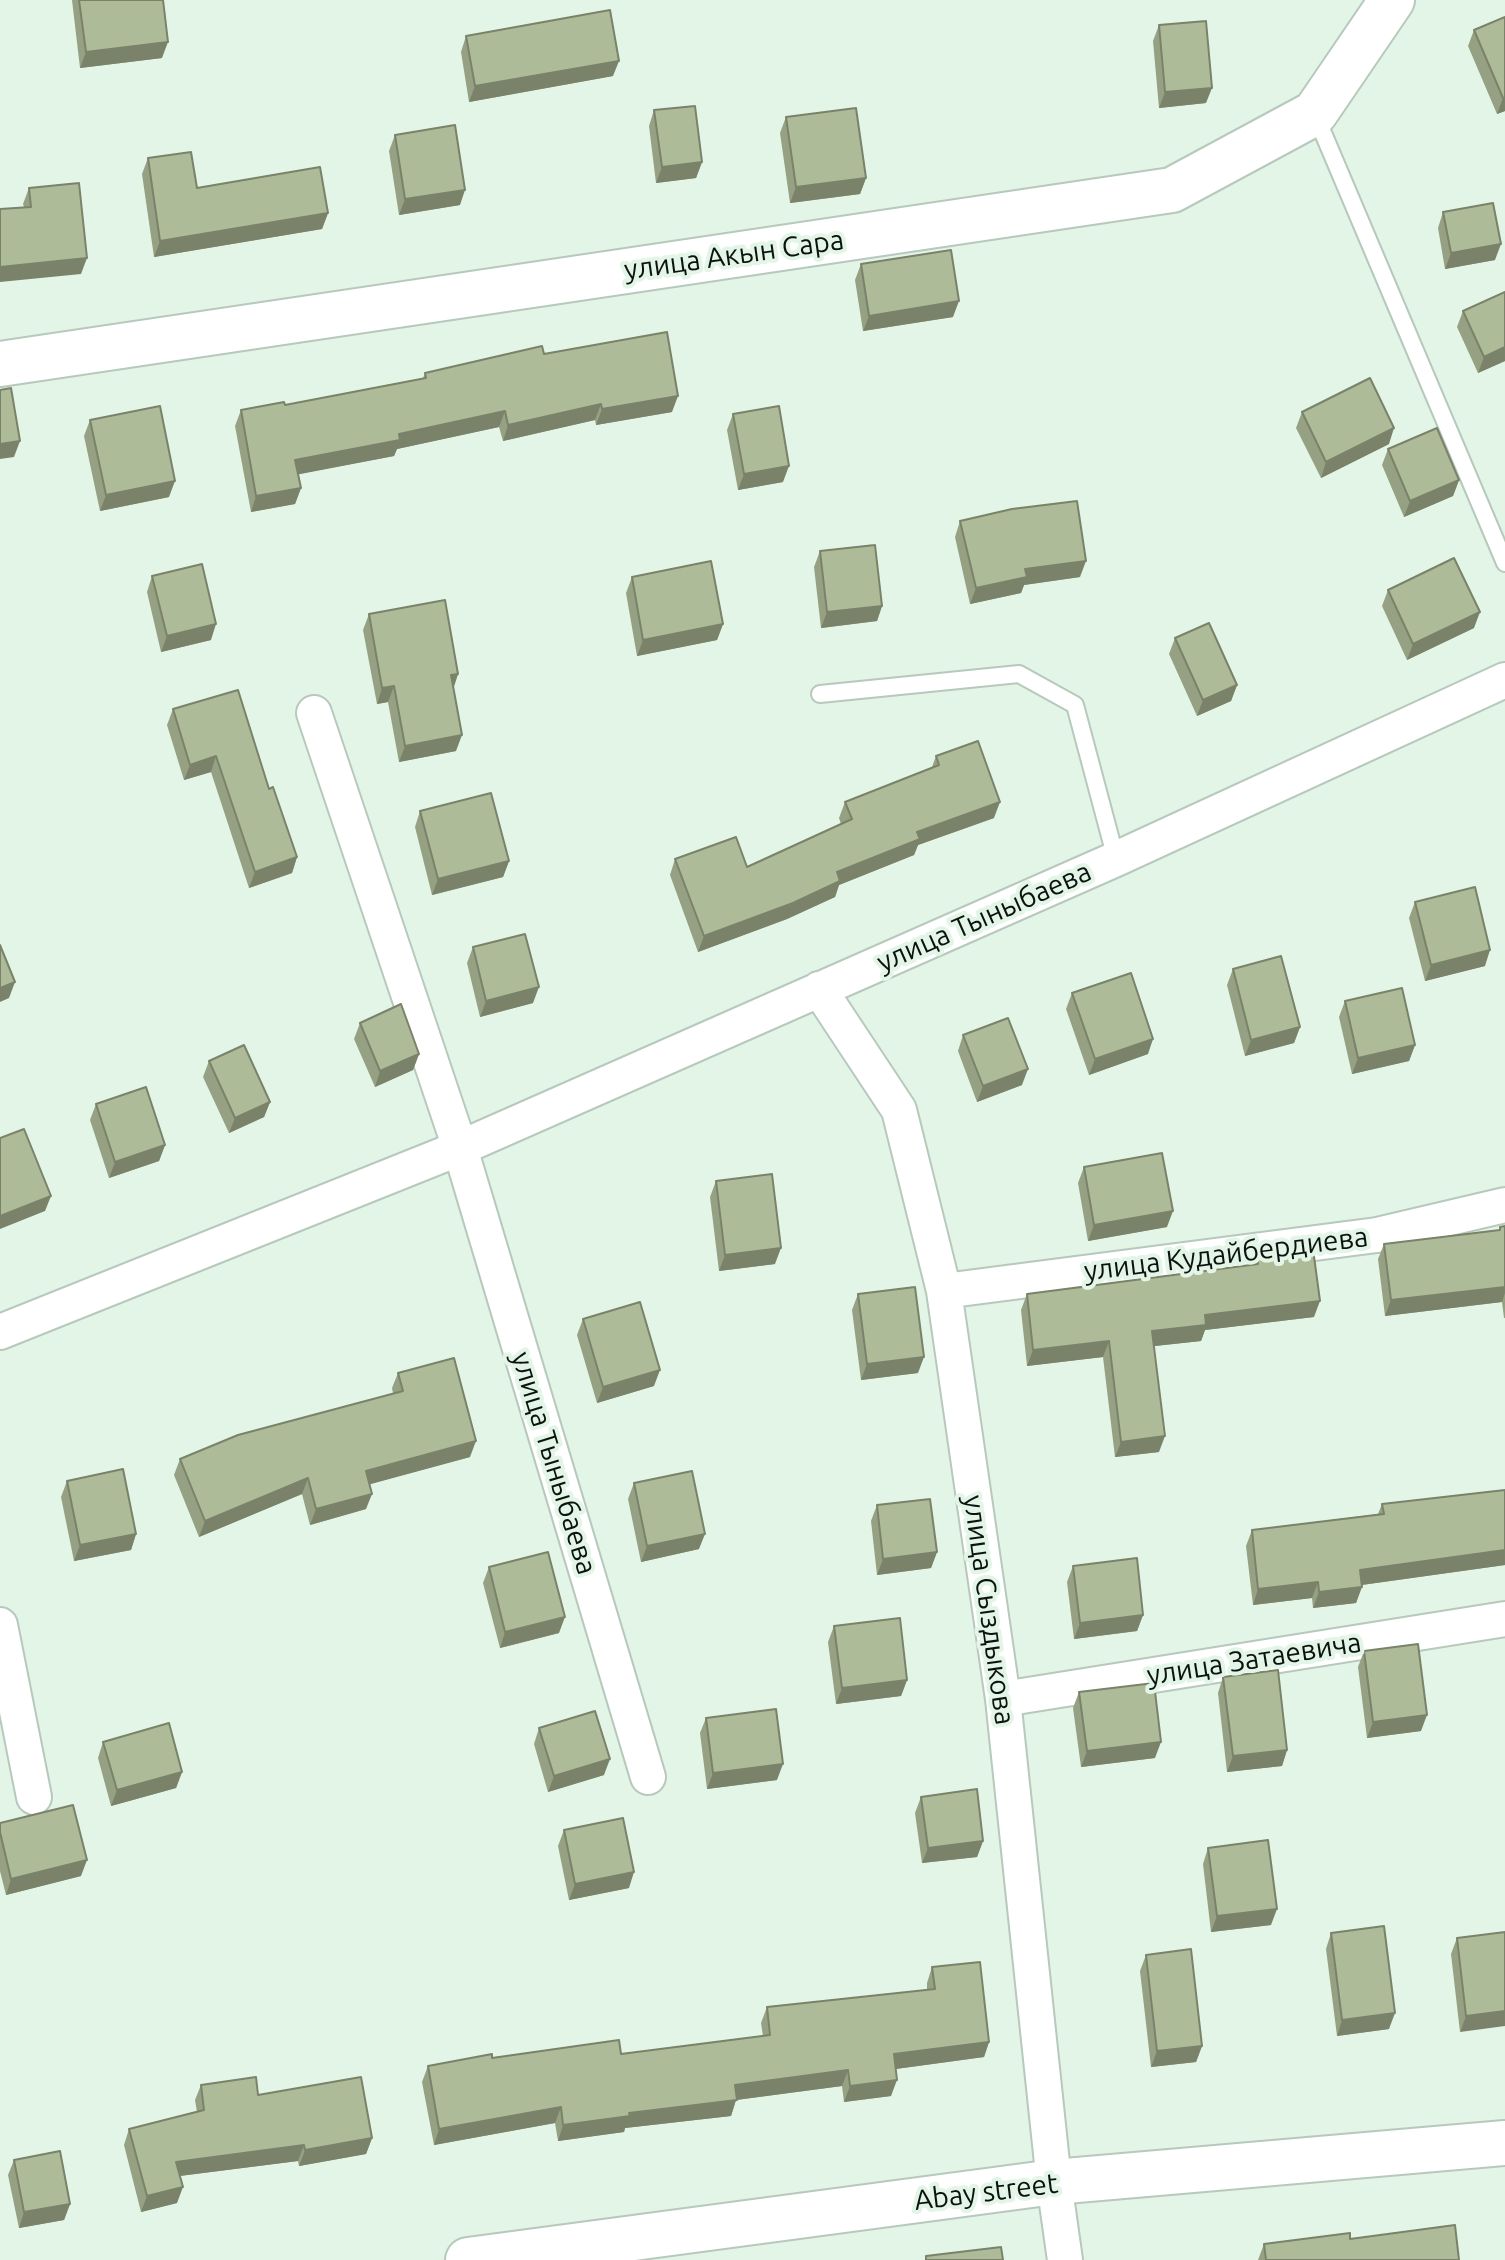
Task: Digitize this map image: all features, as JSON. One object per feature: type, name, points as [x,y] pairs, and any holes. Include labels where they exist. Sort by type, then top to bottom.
[{"type":"street","name":"улица Акын Сара","points":[[0,364],[1172,190],[1315,113],[1392,0]]},
{"type":"street","name":"улица Тыныбаева","points":[[0,1332],[460,1148],[1116,859],[1505,680]]},
{"type":"street","name":"улица Тыныбаева","points":[[314,713],[460,1148],[648,1777]]},
{"type":"street","name":"улица Сыздыкова","points":[[819,989],[899,1110],[944,1291],[1003,1699],[1065,2260]]},
{"type":"street","name":"улица Кудайбердиева","points":[[944,1291],[1377,1235],[1505,1205]]},
{"type":"street","name":"улица Затаевича","points":[[1003,1699],[1505,1619]]},
{"type":"street","points":[[0,1625],[34,1797]]},
{"type":"street","name":"Abay street","points":[[468,2260],[1054,2182],[1505,2143]]},
{"type":"lane","points":[[1315,113],[1505,563]]},
{"type":"lane","points":[[820,694],[1019,674],[1075,705],[1116,859]]},
{"type":"building","points":[[79,0],[163,0],[168,42],[86,52]]},
{"type":"building","points":[[610,10],[619,61],[475,86],[466,36]]},
{"type":"building","points":[[1505,17],[1505,98],[1503,98],[1474,30]]},
{"type":"building","points":[[1206,21],[1212,88],[1165,92],[1159,25]]},
{"type":"building","points":[[695,106],[702,162],[662,167],[654,110]]},
{"type":"building","points":[[856,108],[866,178],[796,187],[786,117]]},
{"type":"building","points":[[455,125],[465,190],[405,199],[395,135]]},
{"type":"building","points":[[191,152],[197,188],[320,167],[328,213],[160,241],[148,158]]},
{"type":"building","points":[[79,183],[87,258],[0,267],[0,209],[31,207],[29,188]]},
{"type":"building","points":[[1493,203],[1501,244],[1451,253],[1443,212]]},
{"type":"building","points":[[951,250],[959,301],[869,316],[861,264]]},
{"type":"building","points":[[1505,292],[1505,347],[1484,357],[1463,311]]},
{"type":"building","points":[[667,332],[678,396],[602,409],[601,404],[508,425],[505,411],[399,434],[400,440],[295,460],[301,488],[256,496],[241,410],[284,402],[285,405],[426,378],[425,373],[542,346],[544,354]]},
{"type":"building","points":[[1370,378],[1394,428],[1326,462],[1302,412]]},
{"type":"building","points":[[11,388],[20,441],[0,444],[0,390]]},
{"type":"building","points":[[160,406],[175,481],[106,495],[90,420]]},
{"type":"building","points":[[779,406],[789,466],[744,474],[733,414]]},
{"type":"building","points":[[1437,428],[1459,480],[1410,501],[1388,449]]},
{"type":"building","points":[[1077,501],[1086,561],[1025,569],[1027,577],[976,588],[960,521],[1012,509]]},
{"type":"building","points":[[875,545],[882,606],[827,612],[820,551]]},
{"type":"building","points":[[1454,558],[1480,612],[1413,644],[1388,590]]},
{"type":"building","points":[[711,561],[723,624],[643,640],[632,577]]},
{"type":"building","points":[[202,564],[216,624],[167,636],[152,576]]},
{"type":"building","points":[[445,600],[458,674],[451,675],[462,735],[405,746],[394,686],[382,688],[369,614]]},
{"type":"building","points":[[1209,623],[1237,685],[1203,700],[1175,638]]},
{"type":"building","points":[[238,690],[269,789],[273,787],[297,857],[255,872],[216,756],[190,765],[173,709]]},
{"type":"building","points":[[978,741],[1000,802],[917,832],[920,839],[837,872],[840,881],[793,903],[704,936],[675,859],[736,837],[747,867],[852,819],[845,802],[939,765],[936,756]]},
{"type":"building","points":[[491,793],[509,861],[438,879],[420,811]]},
{"type":"building","points":[[1475,887],[1490,950],[1431,965],[1415,902]]},
{"type":"building","points":[[525,934],[539,987],[486,1001],[473,947]]},
{"type":"building","points":[[0,945],[15,982],[0,988]]},
{"type":"building","points":[[1281,956],[1300,1027],[1251,1040],[1233,969]]},
{"type":"building","points":[[1131,973],[1153,1039],[1095,1059],[1072,993]]},
{"type":"building","points":[[1402,988],[1415,1045],[1358,1058],[1345,1001]]},
{"type":"building","points":[[401,1004],[419,1054],[380,1071],[360,1023]]},
{"type":"building","points":[[1008,1018],[1028,1069],[983,1086],[963,1035]]},
{"type":"building","points":[[244,1045],[270,1102],[235,1118],[209,1061]]},
{"type":"building","points":[[146,1087],[165,1145],[115,1162],[96,1104]]},
{"type":"building","points":[[24,1129],[51,1196],[0,1216],[0,1138]]},
{"type":"building","points":[[1162,1153],[1173,1211],[1094,1225],[1084,1167]]},
{"type":"building","points":[[772,1174],[781,1248],[725,1255],[716,1181]]},
{"type":"building","points":[[1505,1226],[1505,1287],[1391,1300],[1384,1244],[1500,1230]]},
{"type":"building","points":[[1313,1249],[1320,1301],[1205,1315],[1206,1325],[1152,1331],[1165,1436],[1121,1442],[1109,1341],[1033,1350],[1027,1294],[1258,1264],[1257,1256]]},
{"type":"building","points":[[915,1287],[924,1357],[867,1364],[858,1294]]},
{"type":"building","points":[[640,1302],[660,1370],[603,1387],[583,1319]]},
{"type":"building","points":[[454,1358],[476,1441],[366,1471],[372,1494],[316,1509],[308,1478],[205,1521],[180,1459],[238,1435],[403,1391],[398,1373]]},
{"type":"building","points":[[123,1469],[136,1534],[80,1545],[67,1481]]},
{"type":"building","points":[[692,1471],[705,1534],[647,1546],[634,1483]]},
{"type":"building","points":[[1505,1490],[1505,1550],[1360,1570],[1362,1587],[1319,1592],[1318,1582],[1258,1589],[1252,1530],[1384,1514],[1382,1504]]},
{"type":"building","points":[[930,1499],[937,1552],[883,1559],[877,1505]]},
{"type":"building","points":[[548,1552],[565,1617],[505,1632],[489,1567]]},
{"type":"building","points":[[1137,1558],[1143,1615],[1080,1623],[1073,1566]]},
{"type":"building","points":[[900,1618],[907,1680],[842,1688],[834,1626]]},
{"type":"building","points":[[1418,1644],[1427,1715],[1373,1722],[1364,1651]]},
{"type":"building","points":[[1278,1670],[1287,1750],[1233,1756],[1223,1677]]},
{"type":"building","points":[[1154,1683],[1161,1742],[1087,1751],[1079,1692]]},
{"type":"building","points":[[776,1709],[783,1764],[713,1773],[706,1718]]},
{"type":"building","points":[[595,1711],[610,1759],[554,1776],[539,1728]]},
{"type":"building","points":[[169,1723],[182,1772],[117,1790],[103,1742]]},
{"type":"building","points":[[977,1789],[983,1841],[928,1848],[921,1797]]},
{"type":"building","points":[[73,1805],[87,1860],[11,1879],[0,1823]]},
{"type":"building","points":[[623,1818],[634,1872],[575,1884],[564,1830]]},
{"type":"building","points":[[1268,1840],[1277,1909],[1217,1916],[1208,1848]]},
{"type":"building","points":[[1384,1926],[1395,2013],[1342,2020],[1331,1933]]},
{"type":"building","points":[[1505,1932],[1505,2011],[1466,2016],[1457,1938]]},
{"type":"building","points":[[1191,1949],[1202,2046],[1157,2051],[1146,1955]]},
{"type":"building","points":[[980,1962],[989,2042],[894,2054],[897,2080],[850,2086],[848,2070],[735,2085],[737,2100],[629,2113],[630,2116],[563,2125],[561,2107],[439,2129],[428,2066],[492,2054],[492,2058],[619,2040],[621,2054],[770,2035],[767,2007],[935,1989],[932,1967]]},
{"type":"building","points":[[256,2077],[258,2095],[361,2077],[372,2138],[305,2150],[304,2145],[176,2162],[183,2187],[147,2196],[129,2129],[204,2110],[201,2085]]},
{"type":"building","points":[[60,2151],[70,2204],[24,2212],[14,2160]]},
{"type":"building","points":[[1455,2225],[1459,2260],[1266,2260],[1264,2244],[1350,2233],[1350,2239]]},
{"type":"building","points":[[1001,2247],[1003,2260],[926,2260],[926,2256]]}]
